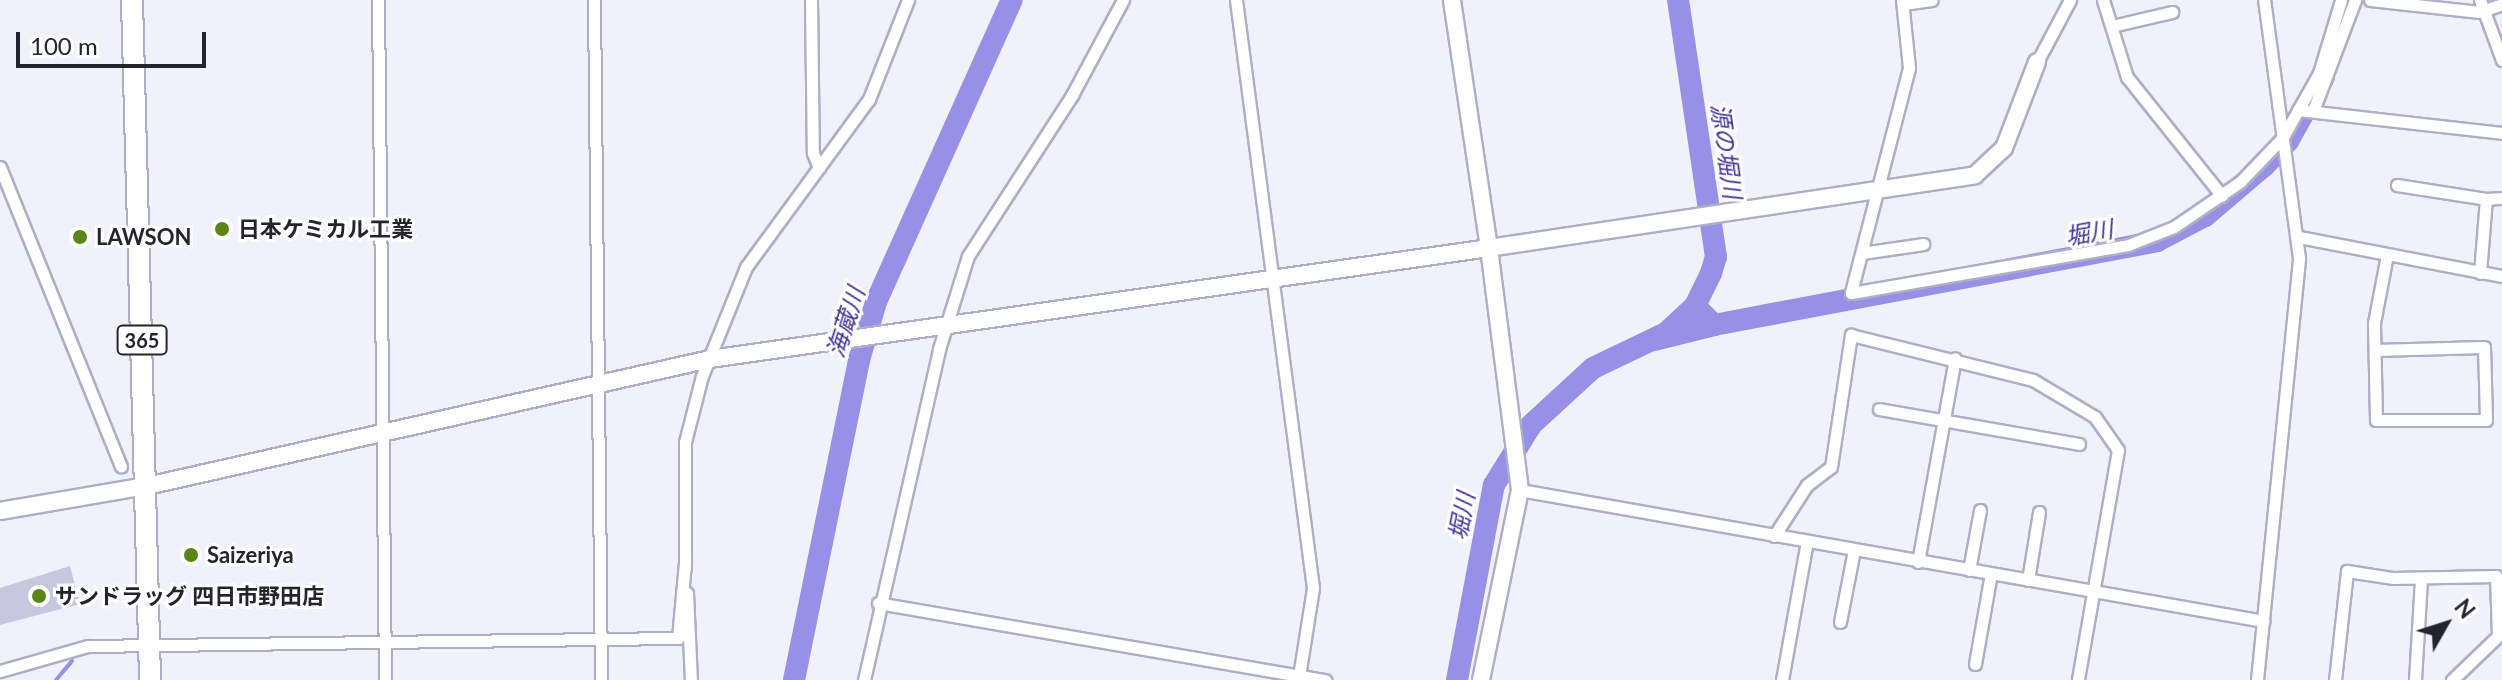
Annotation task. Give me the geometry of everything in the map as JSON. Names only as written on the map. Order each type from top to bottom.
[{"type":"highway","name":"365","points":[[132,0],[150,680]]},
{"type":"street","points":[[378,0],[385,680]]},
{"type":"street","points":[[594,0],[601,680]]},
{"type":"street","points":[[811,0],[813,153],[819,168]]},
{"type":"street","points":[[691,680],[685,562],[685,442],[710,359],[746,267],[881,78],[908,0]]},
{"type":"street","points":[[864,680],[878,603],[944,327],[968,256],[1072,95],[1123,0]]},
{"type":"street","points":[[1236,0],[1270,280],[1313,588],[1299,676]]},
{"type":"street","points":[[1452,0],[1489,248],[1520,490],[1481,680]]},
{"type":"street","points":[[1932,0],[1902,2],[1909,68],[1851,293],[2128,245],[2174,227],[2222,196],[2306,111],[2355,0]]},
{"type":"street","points":[[0,511],[147,486],[599,380],[710,359],[1270,280],[1975,175],[1988,167],[2004,148],[2037,62],[2070,0]]},
{"type":"street","points":[[2103,0],[2133,87],[2222,196]]},
{"type":"street","points":[[2257,680],[2299,237],[2264,0]]},
{"type":"street","points":[[2306,111],[2341,0]]},
{"type":"street","points":[[2370,0],[2502,4]]},
{"type":"street","points":[[2482,5],[2502,60]]},
{"type":"street","points":[[2112,26],[2172,12]]},
{"type":"street","points":[[2306,111],[2502,133]]},
{"type":"street","points":[[0,167],[121,466]]},
{"type":"street","points":[[2397,185],[2486,199],[2502,198]]},
{"type":"street","points":[[2480,273],[2486,199]]},
{"type":"street","points":[[2299,237],[2502,276]]},
{"type":"street","points":[[1862,253],[1923,244]]},
{"type":"street","points":[[2375,350],[2484,347],[2486,420],[2376,420],[2375,350],[2387,255]]},
{"type":"street","points":[[1774,536],[1807,485],[1831,467],[1851,335],[1955,358],[2033,380],[2087,411],[2116,441],[2118,458],[2078,680]]},
{"type":"street","points":[[1918,562],[1955,358]]},
{"type":"street","points":[[1879,409],[2079,444]]},
{"type":"street","points":[[1520,490],[2264,621]]},
{"type":"street","points":[[1969,570],[1980,510]]},
{"type":"street","points":[[2028,580],[2039,512]]},
{"type":"street","points":[[1782,680],[1807,541]]},
{"type":"street","points":[[1840,622],[1854,550]]},
{"type":"street","points":[[0,671],[88,646],[678,638],[685,562]]},
{"type":"street","points":[[2335,680],[2347,571],[2421,578],[2496,576],[2498,636],[2452,680]]},
{"type":"street","points":[[1975,664],[1991,573]]},
{"type":"street","points":[[2415,680],[2421,578]]},
{"type":"street","points":[[878,603],[1325,680]]},
{"type":"building","name":"サンドラッグ 四日市野田店","points":[[70,566],[80,604],[0,625],[0,588]]},
{"type":"waterway","name":"海蔵川","points":[[794,680],[859,360],[876,302],[1012,0]]},
{"type":"waterway","name":"堀川","points":[[1457,680],[1494,485],[1531,425],[1593,368],[1666,333],[1695,306],[1711,273],[1716,257],[1678,0]]},
{"type":"waterway","name":"堀川","points":[[2337,37],[2348,0]]},
{"type":"waterway","name":"堀川","points":[[1695,306],[1714,325],[2157,241],[2205,216],[2264,166],[2288,141],[2324,77]]},
{"type":"waterway","name":"堀川","points":[[1654,340],[1714,325]]},
{"type":"waterway","points":[[56,680],[72,661]]},
{"type":"place","name":"日本ケミカル工業","points":[[222,229]]},
{"type":"place","name":"LAWSON","points":[[80,237]]},
{"type":"place","name":"Saizeriya","points":[[191,555]]},
{"type":"place","name":"サンドラッグ 四日市野田店","points":[[39,596]]},
{"type":"water label","name":"源の堀川","points":[[1727,151]]}]
